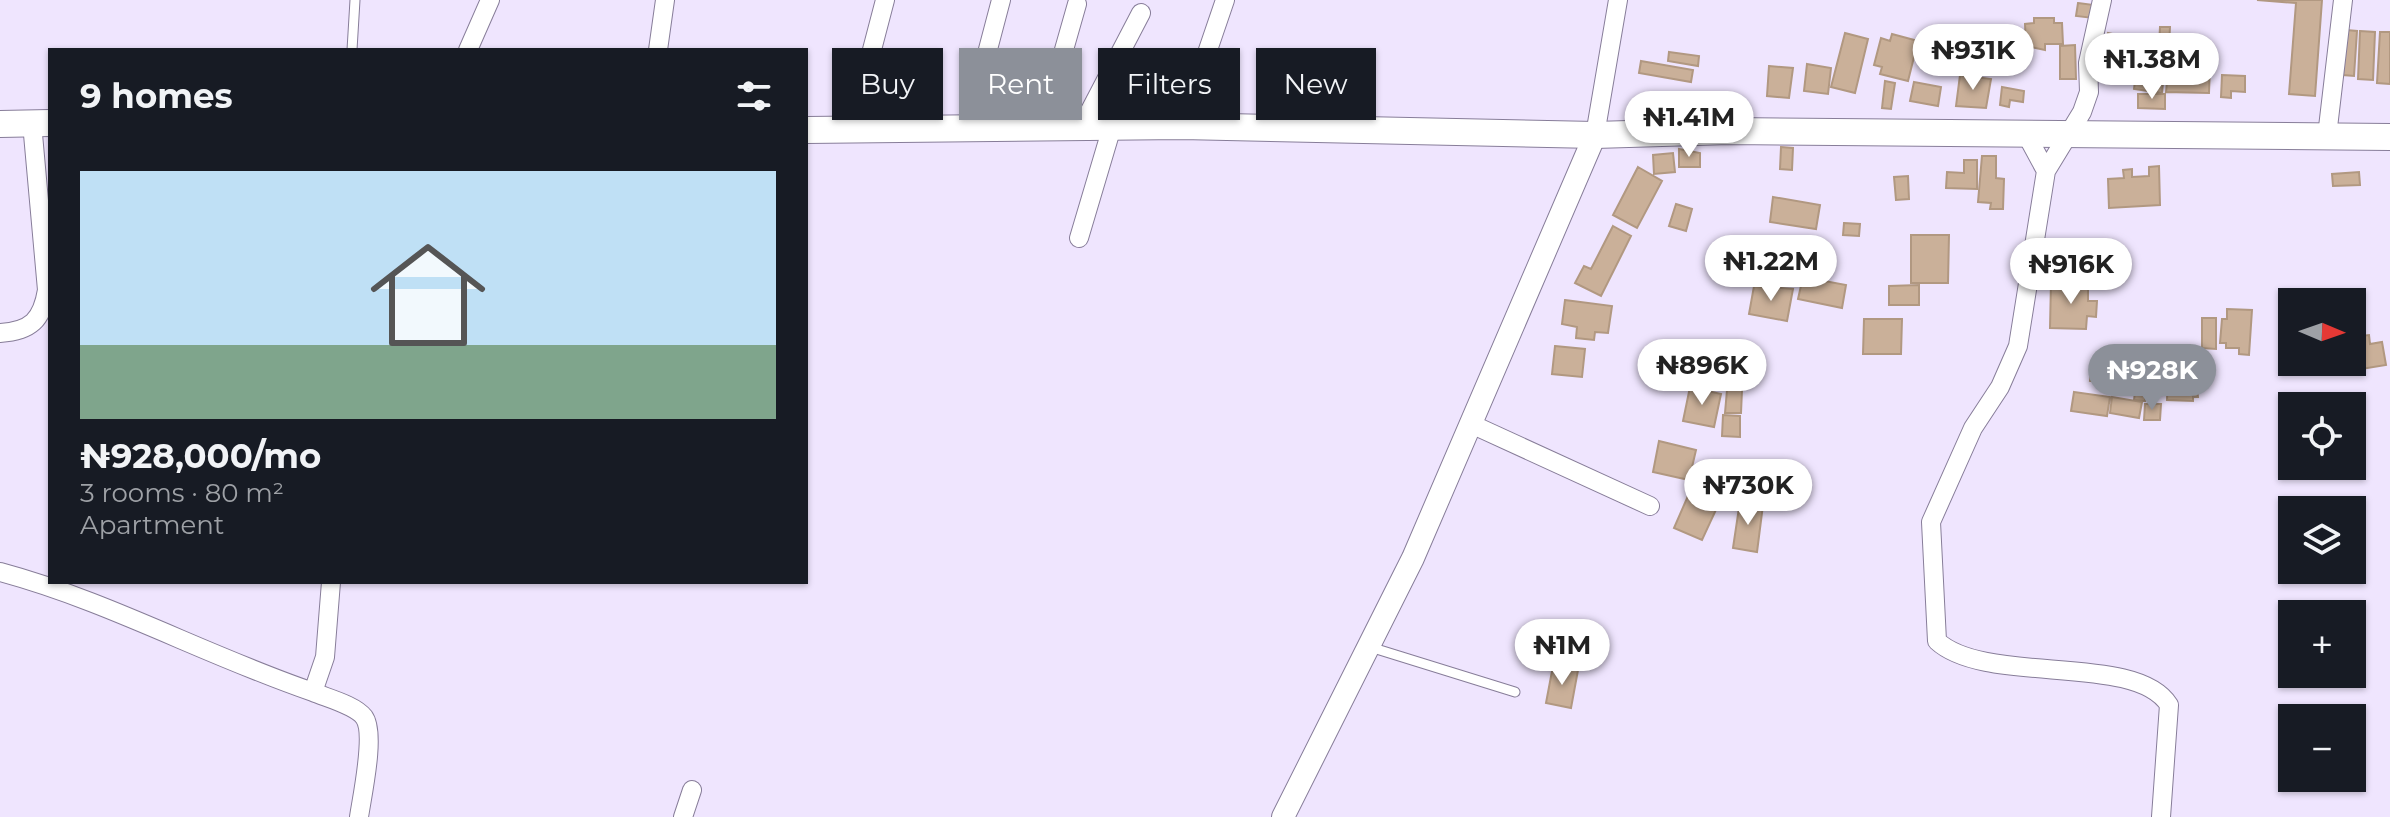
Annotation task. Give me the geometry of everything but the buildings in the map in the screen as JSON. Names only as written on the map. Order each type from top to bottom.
[{"type":"main road","points":[[0,124],[41,123]]},
{"type":"main road","points":[[808,130],[1182,126],[1595,135],[1729,131],[2390,137]]},
{"type":"street","points":[[469,48],[490,0]]},
{"type":"street","points":[[658,48],[665,0]]},
{"type":"street","points":[[851,130],[885,0]]},
{"type":"street","points":[[967,129],[1001,0]]},
{"type":"street","points":[[1182,126],[1225,0]]},
{"type":"street","points":[[1283,817],[1413,558],[1595,135],[1618,0]]},
{"type":"street","points":[[2102,0],[2088,63],[2089,92],[2082,112],[2046,171],[2018,346],[2000,387],[1973,428],[1931,522],[1937,641],[1948,651],[1976,662],[2070,670],[2143,685],[2162,694],[2169,705],[2161,817]]},
{"type":"street","points":[[2327,136],[2343,0]]},
{"type":"street","points":[[1042,127],[1077,4]]},
{"type":"street","points":[[1081,128],[1141,13]]},
{"type":"street","points":[[0,333],[19,332],[36,323],[44,310],[47,290],[41,123]]},
{"type":"street","points":[[1079,238],[1112,127]]},
{"type":"street","points":[[2026,134],[2046,171]]},
{"type":"street","points":[[1471,424],[1650,506]]},
{"type":"street","points":[[0,572],[77,596],[242,668],[313,692],[359,713],[368,724],[369,739],[359,817]]},
{"type":"street","points":[[313,692],[325,657],[331,584]]},
{"type":"street","points":[[683,817],[692,790]]},
{"type":"lane","points":[[352,48],[355,0]]},
{"type":"lane","points":[[1368,647],[1515,692]]}]
